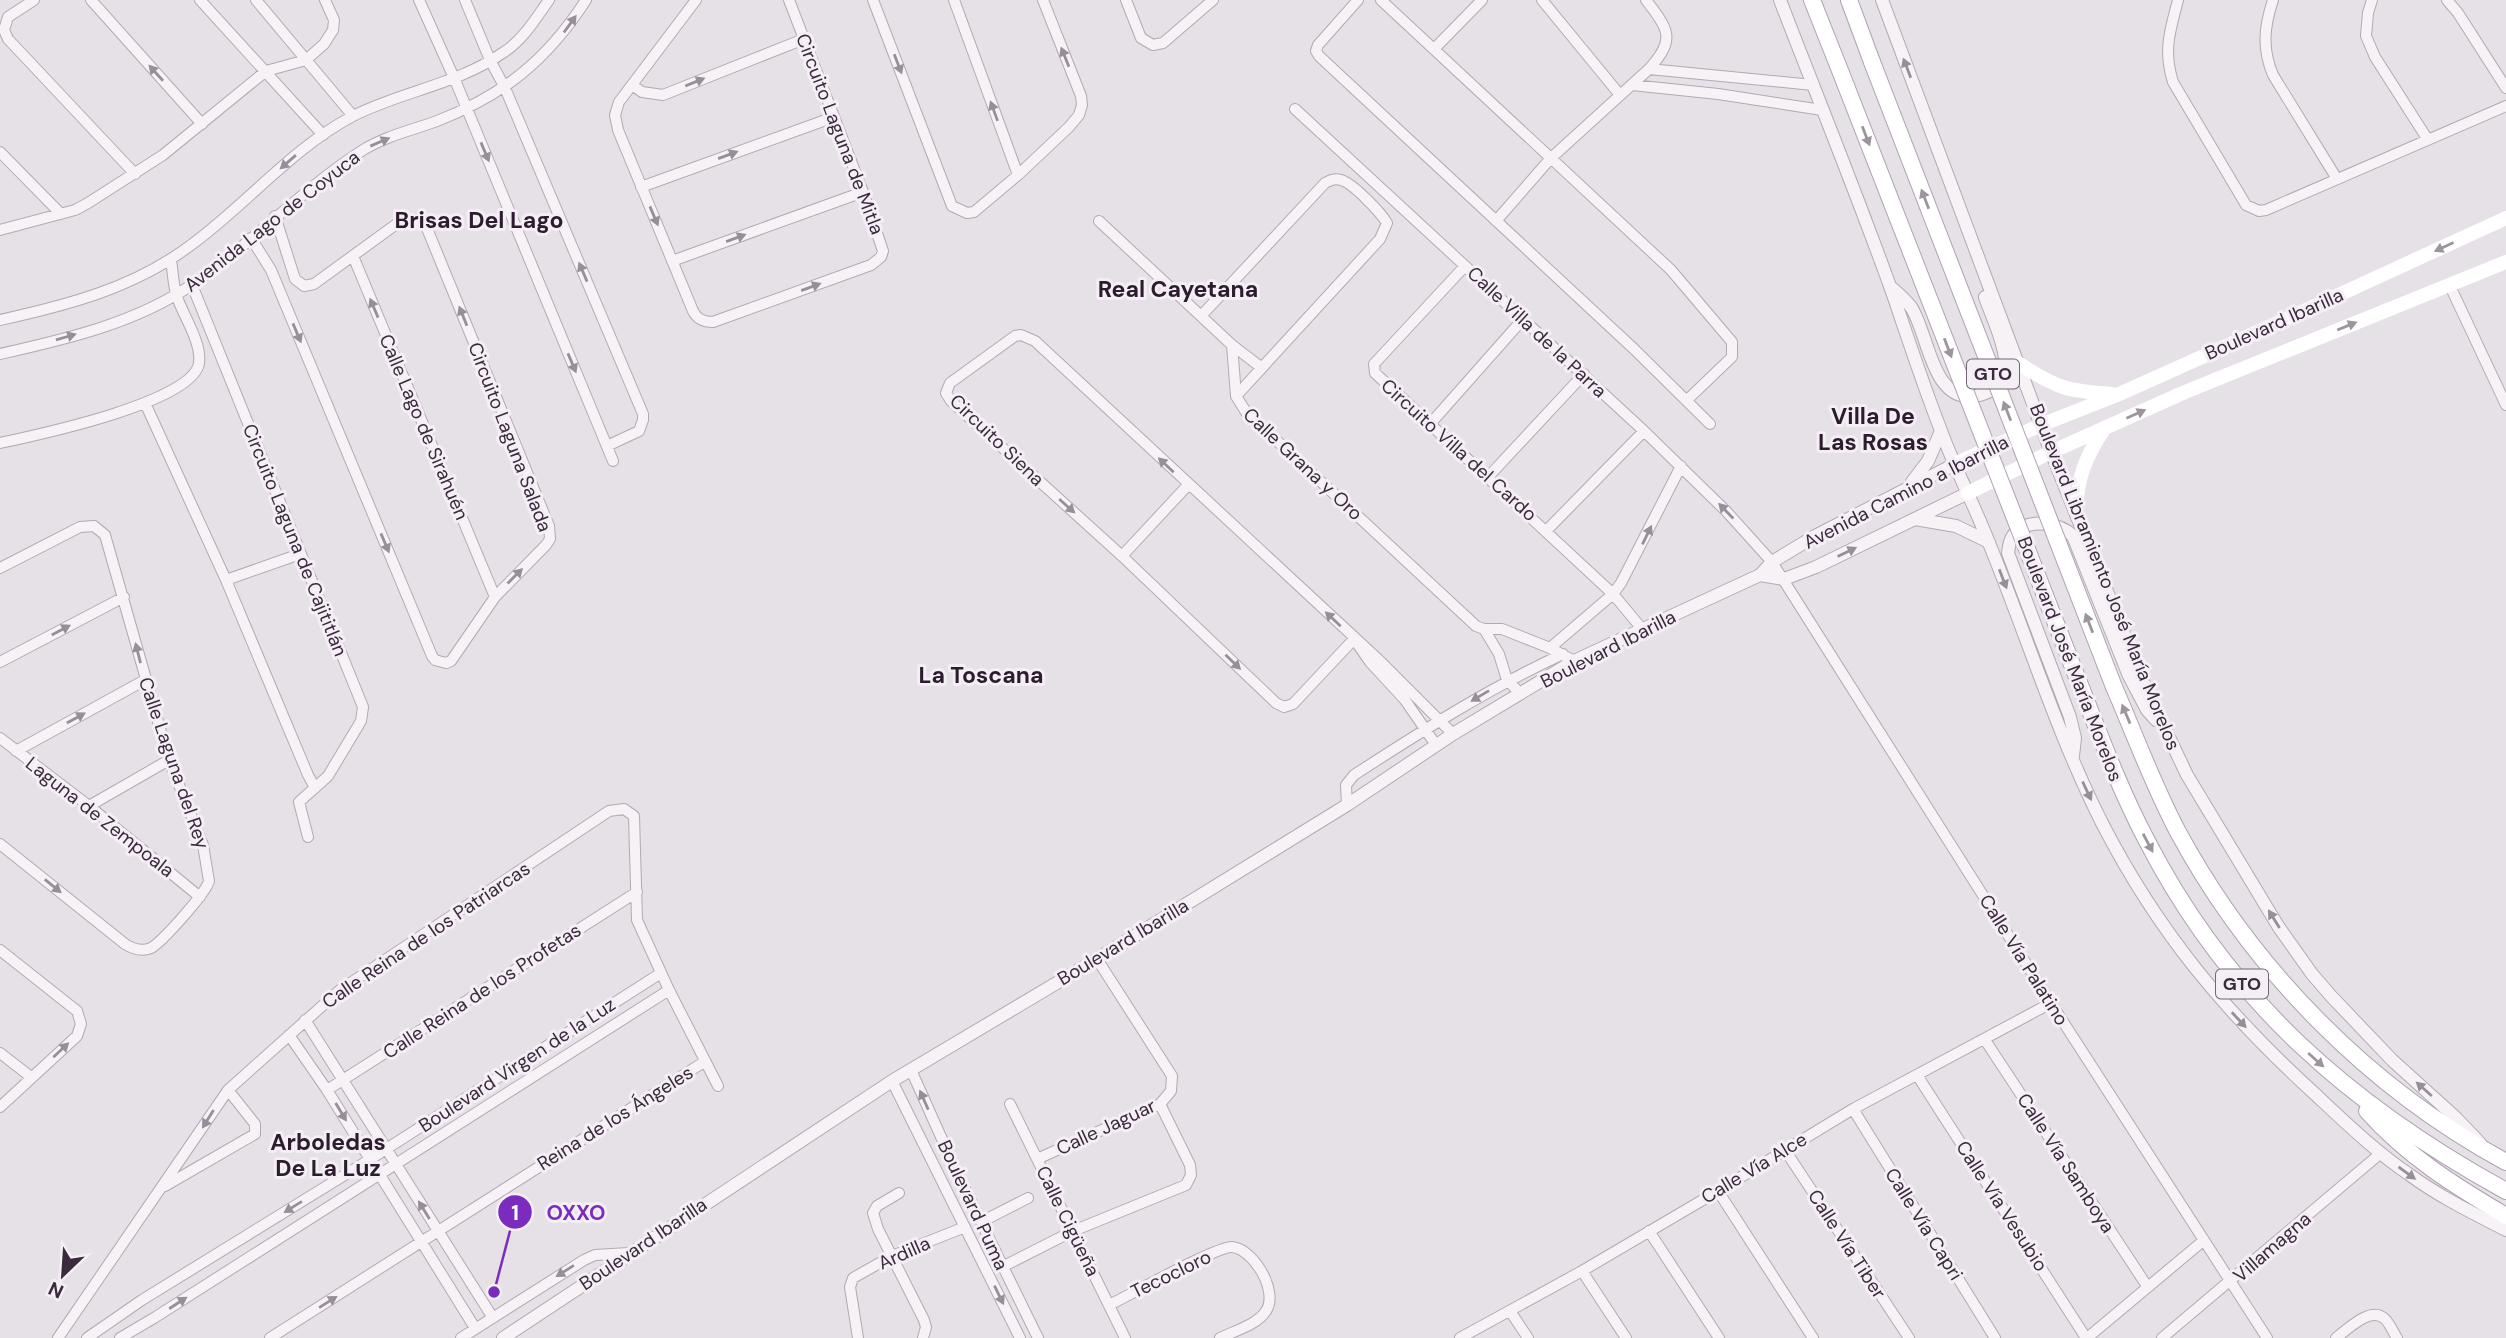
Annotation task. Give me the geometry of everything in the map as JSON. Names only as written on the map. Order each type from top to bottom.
[{"type":"main road","name":"Boulevard José María Morelos","points":[[1812,0],[2117,781],[2147,843],[2208,942],[2281,1028],[2353,1093],[2430,1147],[2506,1191]]},
{"type":"main road","name":"Boulevard José María Morelos","points":[[1849,0],[2114,687],[2157,790],[2179,833],[2207,881],[2259,953],[2326,1027],[2403,1097],[2506,1162]]},
{"type":"main road","name":"Boulevard Ibarilla","points":[[2041,425],[2117,394],[2506,218]]},
{"type":"main road","name":"Boulevard Ibarilla","points":[[2051,452],[2283,352],[2506,262]]},
{"type":"main road","points":[[2020,365],[2068,390],[2117,394]]},
{"type":"main road","name":"Avenida Camino a Ibarrilla","points":[[1955,464],[2041,425]]},
{"type":"main road","points":[[2076,511],[2077,490],[2084,461],[2104,429]]},
{"type":"main road","name":"Avenida Camino a Ibarrilla","points":[[1968,494],[2051,452]]},
{"type":"main road","points":[[2353,1093],[2382,1128],[2425,1166],[2506,1216]]},
{"type":"street","points":[[34,0],[8,18],[4,30],[8,39],[135,174]]},
{"type":"street","points":[[91,0],[202,124]]},
{"type":"street","points":[[200,0],[323,135]]},
{"type":"street","points":[[256,0],[353,116]]},
{"type":"street","points":[[0,230],[75,210],[135,174],[202,124],[266,71],[306,60],[324,44],[333,30],[334,20],[325,0]]},
{"type":"street","points":[[419,0],[455,80],[613,461]]},
{"type":"street","points":[[465,0],[643,414],[639,431],[607,446]]},
{"type":"street","name":"Avenida Lago de Coyuca","points":[[0,320],[64,306],[102,293],[171,260],[323,135],[353,116],[455,80],[505,52],[549,0]]},
{"type":"street","name":"Avenida Lago de Coyuca","points":[[0,354],[106,326],[139,314],[176,295],[192,285],[332,171],[367,148],[467,109],[505,88],[528,71],[548,51],[586,0]]},
{"type":"street","name":"Circuito Laguna de Mitla","points":[[696,0],[617,107],[615,122],[693,311],[707,323],[872,265],[881,257],[883,247],[789,0]]},
{"type":"street","points":[[873,0],[952,206],[967,213],[975,212],[1018,175],[1069,127],[1082,106],[1081,96],[1043,0]]},
{"type":"street","points":[[954,0],[1018,175]]},
{"type":"street","points":[[1126,0],[1141,37],[1153,45],[1163,43],[1210,1]]},
{"type":"street","points":[[1358,0],[1318,46],[1316,51],[1319,56],[1710,424]]},
{"type":"street","points":[[1381,0],[1671,270],[1732,342],[1732,357],[1687,400]]},
{"type":"street","points":[[1434,49],[1482,0]]},
{"type":"street","points":[[1542,0],[1620,95]]},
{"type":"street","points":[[1496,221],[1550,159],[1632,85],[1663,53],[1666,34],[1664,23],[1646,0]]},
{"type":"street","points":[[1780,0],[1941,431],[1968,494]]},
{"type":"street","name":"Boulevard Libramiento José María Morelos","points":[[1882,0],[2051,452],[2147,691],[2204,806],[2278,926],[2312,974],[2392,1060],[2455,1117],[2490,1154]]},
{"type":"street","points":[[2178,0],[2169,35],[2166,62],[2173,82],[2246,205],[2259,211],[2506,106]]},
{"type":"street","points":[[2273,0],[2266,19],[2265,57],[2273,75],[2337,178]]},
{"type":"street","points":[[2372,0],[2366,36],[2375,57],[2428,140]]},
{"type":"street","points":[[2447,0],[2506,88]]},
{"type":"street","points":[[632,85],[642,92],[663,95],[804,39]]},
{"type":"street","points":[[1648,69],[1812,85]]},
{"type":"street","points":[[1738,97],[1739,78]]},
{"type":"street","points":[[1632,85],[1822,110]]},
{"type":"street","name":"Calle Villa de la Parra","points":[[1295,109],[1681,466],[1772,562]]},
{"type":"street","points":[[641,187],[834,117]]},
{"type":"street","points":[[0,152],[61,214]]},
{"type":"street","points":[[1201,316],[1325,183],[1332,179],[1346,182],[1382,215],[1387,223],[1380,239],[1236,396]]},
{"type":"street","points":[[672,261],[863,192]]},
{"type":"street","name":"Circuito Laguna Salada","points":[[251,238],[271,270],[435,660],[446,663],[451,660],[495,597],[546,545],[550,533],[426,226],[417,219],[402,220],[314,284],[304,286],[299,284],[289,263],[275,216]]},
{"type":"street","points":[[1099,221],[1232,345],[1262,368]]},
{"type":"street","name":"Calle Lago de Sirahuén","points":[[353,256],[495,597]]},
{"type":"street","points":[[0,443],[107,416],[145,403],[190,380],[196,373],[199,357],[191,329],[176,295],[171,260]]},
{"type":"street","name":"Circuito Villa del Cardo","points":[[1465,266],[1374,364],[1376,373],[1547,530],[1613,594],[1643,630]]},
{"type":"street","points":[[1889,286],[1912,308],[1945,385],[1957,394],[1969,397],[1982,395],[2001,382],[2006,371],[2006,358],[1985,297],[1983,269]]},
{"type":"street","name":"Circuito Laguna de Cajititlán","points":[[192,285],[363,707],[361,721],[328,776],[299,803],[308,838]]},
{"type":"street","points":[[2450,286],[2506,405]]},
{"type":"street","points":[[1431,423],[1523,319]]},
{"type":"street","name":"Circuito Siena","points":[[1354,639],[1293,704],[1280,705],[1122,556],[951,401],[946,393],[950,383],[1010,339],[1021,335],[1035,341],[1440,719],[1453,734]]},
{"type":"street","name":"Calle Grana y Oro","points":[[1232,345],[1236,396],[1239,404],[1255,421],[1476,626],[1502,629],[1568,658]]},
{"type":"street","points":[[1489,476],[1584,374]]},
{"type":"street","points":[[145,403],[226,580],[315,788]]},
{"type":"street","points":[[1547,530],[1644,431]]},
{"type":"street","points":[[1906,489],[1928,461],[1941,431]]},
{"type":"street","name":"Avenida Camino a Ibarrilla","points":[[1772,562],[1815,536],[1955,464]]},
{"type":"street","points":[[1550,648],[1613,594],[1635,560],[1681,466]]},
{"type":"street","points":[[1122,556],[1188,485]]},
{"type":"street","name":"Avenida Camino a Ibarrilla","points":[[1784,579],[1816,567],[1968,494]]},
{"type":"street","name":"Boulevard José María Morelos","points":[[1968,494],[2073,759],[2102,822],[2130,875],[2186,959],[2255,1037],[2381,1153],[2444,1198],[2506,1230]]},
{"type":"street","points":[[1915,519],[1956,526],[1989,542]]},
{"type":"street","points":[[2073,759],[2075,738],[2070,717],[2008,553],[2016,532],[2024,527],[2057,525],[2073,536],[2129,676],[2147,710],[2166,730]]},
{"type":"street","name":"Calle Laguna del Rey","points":[[0,568],[80,527],[94,526],[105,535],[169,760],[204,845],[209,881],[200,897]]},
{"type":"street","points":[[226,580],[300,554]]},
{"type":"street","name":"Boulevard Ibarilla","points":[[503,1338],[891,1081],[1097,959],[1347,805],[1453,734],[1521,694],[1568,658],[1643,630],[1760,575],[1772,562]]},
{"type":"street","name":"Calle Vía Palatino","points":[[1772,562],[2267,1338]]},
{"type":"street","points":[[1760,575],[1784,579]]},
{"type":"street","points":[[0,662],[124,597]]},
{"type":"street","name":"Calle Grana y Oro","points":[[1484,629],[1499,654],[1507,680],[1521,694]]},
{"type":"street","name":"Circuito Siena","points":[[1354,639],[1370,662],[1405,700],[1436,745]]},
{"type":"street","points":[[1347,805],[1345,791],[1349,780],[1424,729],[1507,680],[1568,658]]},
{"type":"street","points":[[16,751],[145,680]]},
{"type":"street","name":"Laguna de Zempoala","points":[[0,738],[89,806],[200,897]]},
{"type":"street","points":[[89,806],[169,760]]},
{"type":"street","name":"Calle Reina de los Patriarcas","points":[[58,1338],[228,1090],[340,990],[609,811],[629,811],[635,820],[637,892]]},
{"type":"street","points":[[0,844],[125,944],[137,950],[153,947],[200,897]]},
{"type":"street","points":[[637,892],[637,920],[718,1086]]},
{"type":"street","name":"Calle Reina de los Profetas","points":[[327,1090],[637,892]]},
{"type":"street","points":[[0,950],[77,1011],[81,1019],[77,1036],[0,1107]]},
{"type":"street","name":"Calle Jaguar","points":[[1037,1159],[1160,1104],[1171,1091],[1172,1076],[1097,959]]},
{"type":"street","name":"Boulevard Virgen de la Luz","points":[[89,1337],[142,1300],[369,1160],[661,973]]},
{"type":"street","name":"Boulevard Virgen de la Luz","points":[[120,1338],[669,990]]},
{"type":"street","name":"Calle Vía Alce","points":[[1460,1338],[1718,1192],[1853,1109],[2051,1003]]},
{"type":"street","points":[[305,1020],[493,1318]]},
{"type":"street","points":[[289,1035],[327,1090],[475,1328]]},
{"type":"street","name":"Calle Vía Samboya","points":[[1985,1040],[2147,1286]]},
{"type":"street","points":[[0,1053],[32,1077]]},
{"type":"street","name":"Reina de los Ángeles","points":[[270,1338],[704,1062]]},
{"type":"street","name":"Boulevard Puma","points":[[911,1070],[1002,1267],[1038,1338]]},
{"type":"street","name":"Calle Vía Vesubio","points":[[1917,1074],[2087,1338]]},
{"type":"street","name":"Boulevard Puma","points":[[891,1081],[1020,1338]]},
{"type":"street","points":[[163,1188],[255,1134],[255,1125],[228,1090]]},
{"type":"street","name":"Calle Cigüeña","points":[[1010,1104],[1125,1338]]},
{"type":"street","points":[[1002,1267],[1073,1231],[1186,1185],[1191,1175],[1190,1165],[1160,1104]]},
{"type":"street","name":"Calle Vía Capri","points":[[1853,1109],[1995,1338]]},
{"type":"street","name":"Calle Vía Tiber","points":[[1784,1150],[1909,1338]]},
{"type":"street","name":"Villamagna","points":[[2162,1338],[2381,1153]]},
{"type":"street","points":[[1718,1192],[1813,1338]]},
{"type":"street","points":[[899,1193],[877,1206],[873,1213],[924,1333]]},
{"type":"street","points":[[981,1222],[1028,1198]]},
{"type":"street","name":"Ardilla","points":[[858,1338],[849,1287],[853,1278],[892,1256],[965,1227]]},
{"type":"street","points":[[1649,1231],[1719,1338]]},
{"type":"street","points":[[2087,1338],[2203,1241]]},
{"type":"street","name":"Tecocloro","points":[[1109,1305],[1214,1252],[1234,1247],[1251,1257],[1266,1279],[1271,1294],[1270,1302],[1266,1312],[1255,1322],[1220,1338]]},
{"type":"street","points":[[461,1338],[584,1260],[595,1255],[629,1253]]},
{"type":"street","points":[[1581,1271],[1626,1338]]},
{"type":"street","points":[[1510,1311],[1528,1338]]},
{"type":"street","points":[[2336,1338],[2373,1314],[2385,1319],[2398,1338]]},
{"type":"street","points":[[68,1324],[89,1337]]},
{"type":"place","name":"OXXO","points":[[494,1292]]},
{"type":"district","name":"Brisas Del Lago","points":[[479,220]]},
{"type":"district","name":"Real Cayetana","points":[[1178,289]]},
{"type":"district","name":"Villa De Las Rosas","points":[[1873,429]]},
{"type":"district","name":"La Toscana","points":[[981,675]]},
{"type":"district","name":"Arboledas De La Luz","points":[[328,1155]]}]
